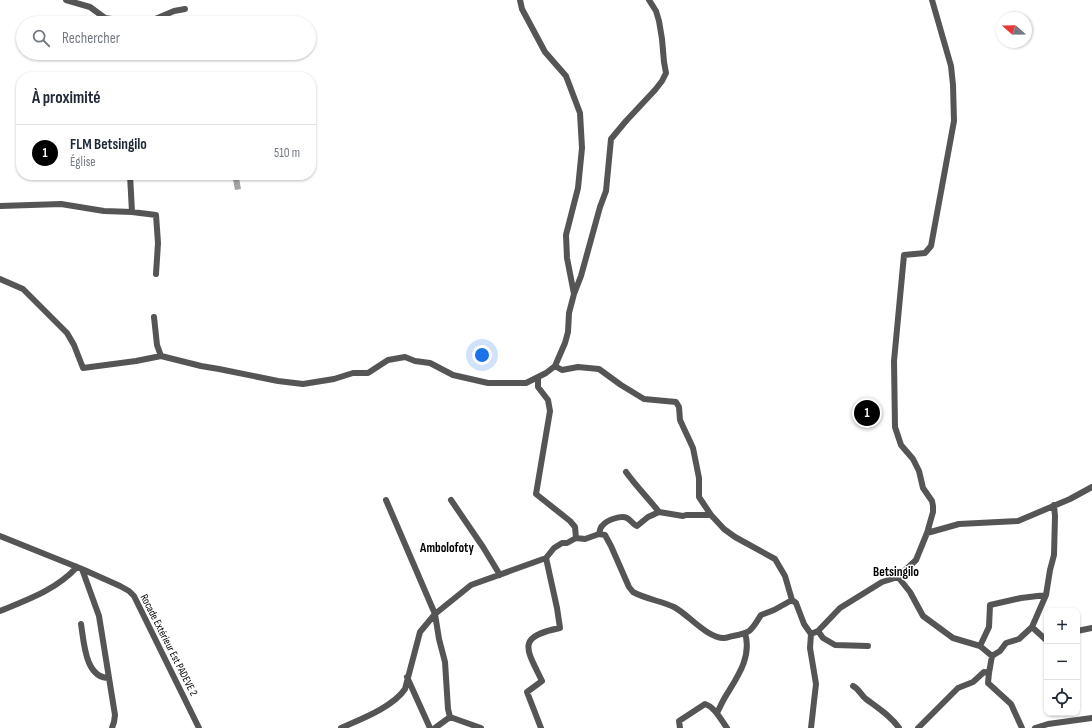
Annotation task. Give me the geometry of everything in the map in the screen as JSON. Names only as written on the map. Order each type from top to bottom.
[{"type":"street","points":[[66,0],[90,7],[102,16]]},
{"type":"street","points":[[520,0],[522,9],[545,52],[566,76],[580,113],[582,148],[578,188],[566,235],[567,258],[574,294]]},
{"type":"street","points":[[0,279],[23,289],[67,333],[74,345],[83,368],[161,356],[201,366],[278,381],[303,384],[334,379],[353,373],[368,373],[388,360],[405,357],[415,362],[430,363],[453,375],[488,383],[526,383],[546,373],[555,366],[565,343],[568,332],[569,313],[574,294],[581,276],[600,207],[606,191],[611,139],[655,90],[666,73],[659,21],[656,11],[649,0]]},
{"type":"street","points":[[811,634],[818,631],[840,608],[882,582],[898,577],[916,560],[934,512],[932,501],[923,488],[919,471],[913,459],[901,445],[895,427],[894,361],[904,256],[925,253],[931,246],[954,121],[953,85],[950,66],[932,0]]},
{"type":"street","points":[[162,16],[174,11],[186,10]]},
{"type":"street","points":[[130,180],[132,212]]},
{"type":"street","points":[[0,206],[61,204],[104,211],[156,215],[158,243],[156,274]]},
{"type":"street","points":[[154,317],[157,345],[161,356]]},
{"type":"street","points":[[555,366],[562,370],[578,367],[599,369],[644,399],[676,402],[679,407],[680,420],[693,448],[699,478],[699,497],[711,515],[724,529],[735,537],[775,559],[785,576],[792,600],[796,603],[804,624],[811,634],[810,648],[816,684],[811,728]]},
{"type":"street","points":[[538,377],[538,387],[548,400],[550,411],[536,494],[570,521],[575,527],[576,538]]},
{"type":"street","points":[[626,472],[659,512]]},
{"type":"street","points":[[927,533],[959,524],[1018,521],[1070,499],[1092,487]]},
{"type":"street","points":[[386,500],[435,614],[445,662],[448,709],[450,717]]},
{"type":"street","points":[[451,500],[484,547],[500,575]]},
{"type":"street","points":[[1022,728],[1011,704],[988,683],[989,673],[992,656],[1006,643],[1019,638],[1032,627],[1046,595],[1054,555],[1056,516],[1054,505]]},
{"type":"street","points":[[599,534],[600,529],[607,522],[621,517],[626,518],[637,526],[648,517],[659,512],[683,516],[711,515]]},
{"type":"street","points":[[341,728],[386,706],[400,696],[405,689],[420,632],[435,614],[471,584],[546,558],[554,548],[562,543],[567,543],[576,538],[585,539],[599,534],[605,535],[629,587],[633,592],[674,607],[717,636],[724,638],[750,631],[761,615],[792,600]]},
{"type":"street","name":"Rocade Extérieur Est PADEVE 2","points":[[0,536],[79,568],[129,591],[134,596],[199,728]]},
{"type":"street","points":[[541,728],[527,692],[542,681],[527,650],[531,639],[542,632],[560,628],[546,558]]},
{"type":"street","points":[[0,611],[48,590],[79,568],[99,616],[115,714],[114,726]]},
{"type":"street","points":[[898,577],[910,592],[923,616],[953,638],[980,646],[992,656]]},
{"type":"street","points":[[980,646],[989,627],[990,605],[1021,598],[1046,595]]},
{"type":"street","points":[[81,624],[88,661],[92,669],[96,674],[104,678],[109,678]]},
{"type":"street","points":[[1032,627],[1044,637]]},
{"type":"street","points":[[1080,630],[1092,628]]},
{"type":"street","points":[[818,631],[823,638],[835,644],[868,646]]},
{"type":"street","points":[[717,713],[744,663],[747,647],[745,633]]},
{"type":"street","points":[[918,728],[958,688],[973,682],[984,672],[989,673]]},
{"type":"street","points":[[407,677],[430,728]]},
{"type":"street","points":[[853,686],[900,728]]},
{"type":"street","points":[[680,728],[678,721],[706,704],[717,713],[727,728]]},
{"type":"street","points":[[435,728],[450,717]]},
{"type":"street","points":[[450,717],[481,728]]},
{"type":"street","points":[[1035,728],[1048,724],[1092,718]]},
{"type":"shaded area","points":[[233,180],[239,180],[241,189],[235,190]]},
{"type":"place","name":"FLM Betsingilo","points":[[867,413]]},
{"type":"district","name":"Ambolofoty","points":[[447,548]]},
{"type":"district","name":"Betsingilo","points":[[896,572]]}]
